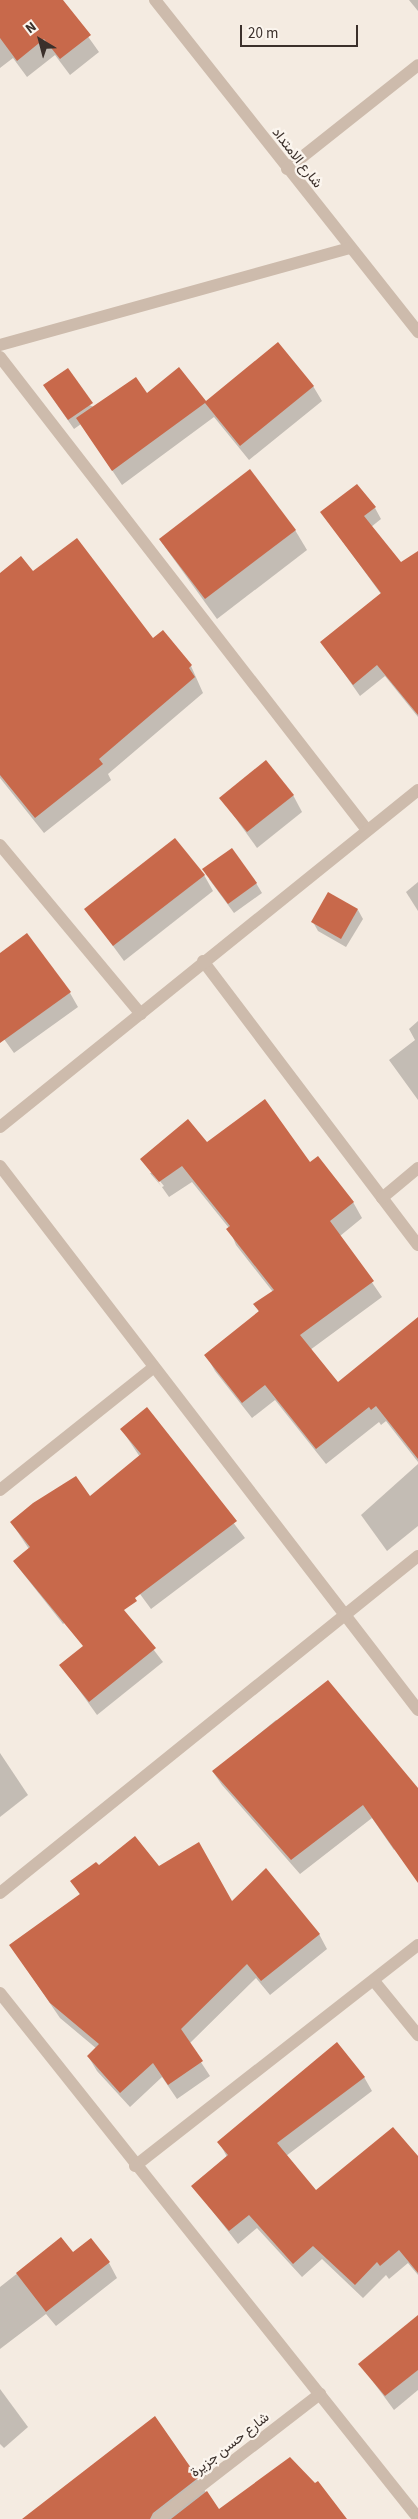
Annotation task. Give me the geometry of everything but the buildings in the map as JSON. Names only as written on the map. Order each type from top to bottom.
[{"type":"street","name":"شارع الامتداد","points":[[155,0],[349,248],[418,332]]},
{"type":"street","points":[[287,169],[418,65]]},
{"type":"street","points":[[0,345],[349,248]]},
{"type":"street","points":[[0,357],[367,830]]},
{"type":"street","points":[[0,1127],[141,1014],[203,961],[418,790]]},
{"type":"street","points":[[0,845],[141,1014]]},
{"type":"street","points":[[203,961],[418,1245]]},
{"type":"street","points":[[0,1166],[418,1710]]},
{"type":"street","points":[[382,1198],[418,1168]]},
{"type":"street","points":[[0,1490],[154,1367]]},
{"type":"street","points":[[0,1894],[418,1556]]},
{"type":"street","points":[[136,2166],[418,1945]]},
{"type":"street","points":[[374,1981],[418,2035]]},
{"type":"street","points":[[0,1993],[418,2518]]},
{"type":"street","name":"شارع حسن جزيرة","points":[[158,2519],[320,2394]]}]
